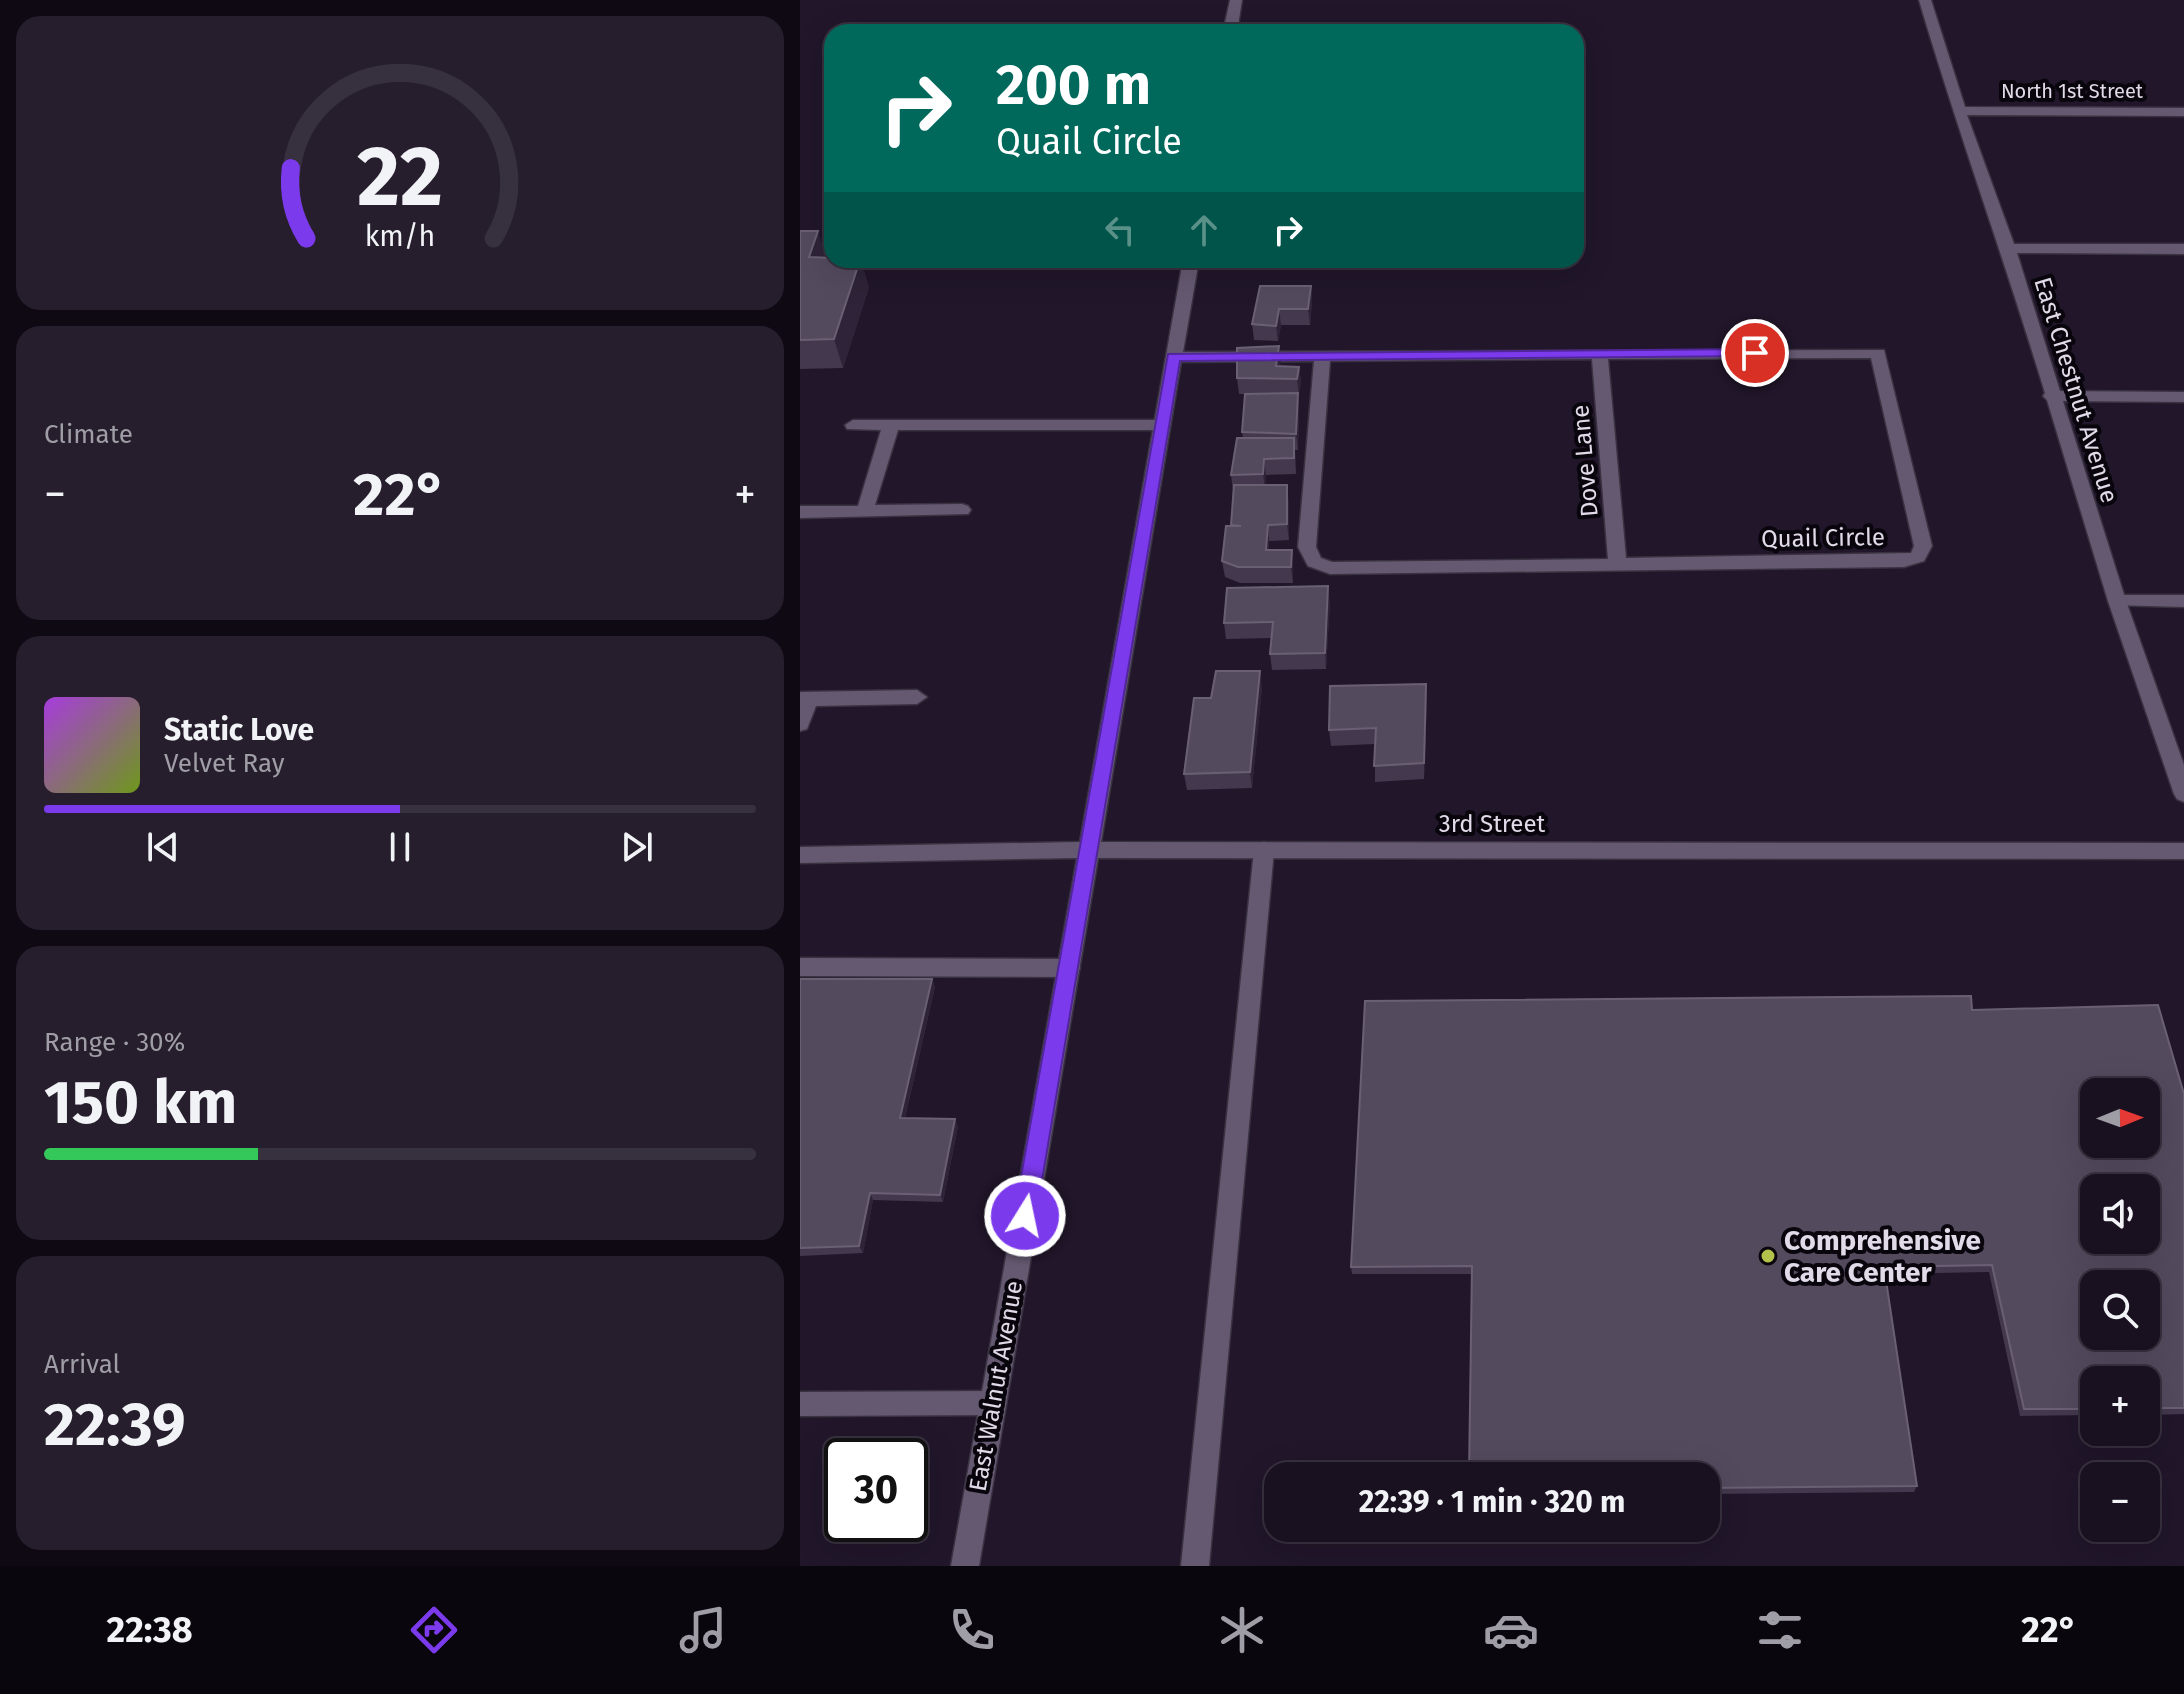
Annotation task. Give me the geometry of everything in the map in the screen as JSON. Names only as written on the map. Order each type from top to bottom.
[{"type":"street","points":[[1232,24],[1236,0]]},
{"type":"street","name":"East Chestnut Avenue","points":[[1925,0],[1959,111],[2008,248],[2051,396],[2117,601],[2184,794]]},
{"type":"street","name":"North 1st Street","points":[[1959,111],[2184,112]]},
{"type":"street","points":[[2008,248],[2184,249]]},
{"type":"street","name":"East Walnut Avenue","points":[[965,1566],[1190,268]]},
{"type":"street","name":"Quail Circle","points":[[1174,357],[1600,354],[1878,353],[1923,546],[1918,557],[1904,561],[1330,568],[1314,562],[1307,547],[1322,356]]},
{"type":"street","name":"Dove Lane","points":[[1600,354],[1617,564]]},
{"type":"street","points":[[2051,396],[2184,397]]},
{"type":"street","points":[[853,425],[1162,425]]},
{"type":"street","points":[[865,511],[891,425]]},
{"type":"street","points":[[800,512],[962,510]]},
{"type":"street","points":[[2117,601],[2184,601]]},
{"type":"street","points":[[800,724],[804,699],[917,697]]},
{"type":"street","name":"3rd Street","points":[[800,855],[1089,850],[2184,851]]},
{"type":"street","points":[[1195,1566],[1264,850]]},
{"type":"street","points":[[800,967],[1069,968]]},
{"type":"street","points":[[800,1404],[993,1403]]},
{"type":"building","points":[[800,231],[818,231],[809,257],[824,258],[824,268],[857,268],[834,339],[800,340]]},
{"type":"building","points":[[1260,286],[1311,286],[1308,309],[1279,309],[1276,326],[1252,324]]},
{"type":"building","points":[[1279,346],[1276,366],[1299,367],[1297,379],[1237,378],[1237,348]]},
{"type":"building","points":[[1298,393],[1296,434],[1242,432],[1245,394]]},
{"type":"building","points":[[1237,438],[1294,438],[1294,458],[1264,459],[1263,474],[1231,475]]},
{"type":"building","points":[[1234,485],[1287,485],[1287,524],[1268,525],[1266,550],[1292,550],[1291,567],[1238,567],[1222,561],[1226,526],[1241,526],[1231,525]]},
{"type":"building","points":[[1328,586],[1325,653],[1270,654],[1273,622],[1224,623],[1227,588]]},
{"type":"building","points":[[1216,671],[1260,671],[1250,772],[1184,774],[1194,698],[1211,698]]},
{"type":"building","points":[[1426,684],[1424,763],[1374,766],[1376,728],[1329,730],[1330,686]]},
{"type":"building","points":[[800,979],[932,979],[900,1118],[955,1119],[940,1195],[870,1193],[859,1246],[800,1248]]},
{"type":"building","name":"Comprehensive Care Center","points":[[1971,996],[1972,1010],[2158,1005],[2184,1094],[2184,1408],[2160,1408],[2160,1366],[2080,1366],[2080,1409],[2024,1409],[1992,1265],[1884,1267],[1917,1486],[1720,1488],[1720,1462],[1469,1462],[1472,1266],[1351,1267],[1365,1001]]},
{"type":"place","name":"Comprehensive Care Center","points":[[1768,1256]]},
{"type":"route","points":[[1025,1216],[1174,357],[1755,353]]}]
